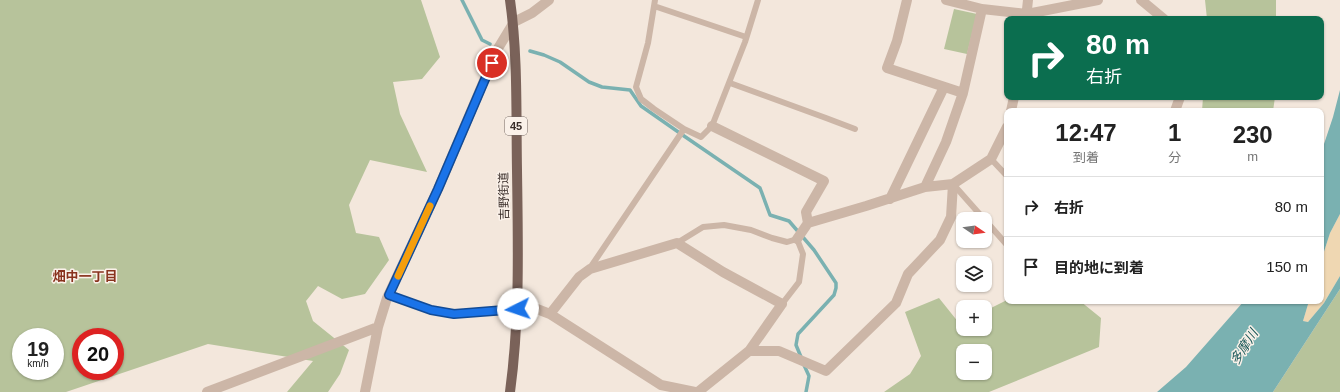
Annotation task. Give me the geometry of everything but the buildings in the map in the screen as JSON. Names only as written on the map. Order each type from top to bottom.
[{"type":"main road","name":"吉野街道","points":[[510,0],[514,22],[516,98],[518,309],[515,357],[510,392]]},
{"type":"street","points":[[363,390],[378,327],[389,295],[438,189],[497,50],[514,22],[532,13],[549,0]]},
{"type":"street","points":[[907,0],[897,42],[887,68],[963,93]]},
{"type":"street","points":[[946,0],[982,10],[1027,16],[1098,0]]},
{"type":"street","points":[[1027,16],[1028,0]]},
{"type":"street","points":[[1141,0],[1160,16]]},
{"type":"street","points":[[925,187],[946,142],[963,93],[982,10]]},
{"type":"street","points":[[890,199],[944,87]]},
{"type":"street","points":[[712,126],[824,181],[806,212],[808,223]]},
{"type":"street","points":[[797,239],[808,223],[925,187],[953,184],[991,159],[1004,133]]},
{"type":"street","points":[[749,351],[779,351],[826,370],[896,303],[908,274],[940,240],[951,217],[953,184]]},
{"type":"street","points":[[518,309],[537,309],[550,314],[661,385],[696,392],[749,351],[782,304],[723,272],[677,242],[590,269],[578,277],[550,314]]},
{"type":"street","points":[[207,392],[378,327]]},
{"type":"lane","points":[[746,37],[654,3],[648,43],[636,87],[641,99],[684,129],[701,137],[712,126],[730,82],[746,37],[758,0]]},
{"type":"lane","points":[[730,82],[855,129]]},
{"type":"lane","points":[[590,269],[684,129]]},
{"type":"lane","points":[[991,159],[1004,173]]},
{"type":"lane","points":[[953,184],[977,212]]},
{"type":"lane","points":[[677,242],[703,227],[724,225],[751,230],[787,242],[797,239],[803,254],[799,282],[782,304]]},
{"type":"lane","points":[[992,229],[1004,242]]},
{"type":"lane","points":[[389,295],[431,310],[454,314],[518,309]]},
{"type":"green space","points":[[0,0],[421,0],[440,57],[422,79],[393,82],[400,114],[427,172],[370,160],[349,205],[356,233],[379,237],[389,260],[365,294],[342,299],[318,286],[306,301],[313,321],[349,350],[340,374],[328,392],[287,392],[313,361],[208,344],[124,372],[124,328],[72,328],[72,380],[102,380],[66,392],[0,392]]},
{"type":"green space","points":[[1205,0],[1276,0],[1276,16],[1207,16]]},
{"type":"green space","points":[[954,9],[977,14],[967,54],[944,49]]},
{"type":"green space","points":[[1203,100],[1275,100],[1273,108],[1202,108]]},
{"type":"green space","points":[[1340,289],[1340,392],[1273,392]]},
{"type":"green space","points":[[939,298],[956,319],[956,336],[992,336],[992,308],[1004,302],[1004,304],[1084,304],[1101,318],[1099,347],[989,392],[884,392],[910,374],[921,356],[905,312]]},
{"type":"sand","points":[[1340,214],[1340,276],[1324,303],[1324,252],[1330,233]]},
{"type":"sand","points":[[1308,304],[1323,304],[1308,322],[1303,321]]},
{"type":"water","points":[[1340,90],[1340,214],[1330,233],[1324,252],[1324,144]]},
{"type":"water","name":"多摩川","points":[[1340,276],[1340,289],[1273,392],[1157,392],[1186,367],[1241,304],[1308,304],[1303,321],[1308,322],[1324,303]]},
{"type":"waterway","points":[[462,0],[482,40],[490,44]]},
{"type":"waterway","points":[[530,51],[560,62],[589,82],[602,87],[630,90],[641,106],[760,188],[770,215],[789,221],[814,250],[836,283],[834,295],[798,334],[796,345],[801,357]]},
{"type":"waterway","points":[[804,365],[809,376],[806,392]]},
{"type":"slow traffic","points":[[398,276],[430,206]]},
{"type":"district","name":"畑中一丁目","points":[[85,276]]},
{"type":"route","points":[[492,63],[438,189],[389,295],[431,310],[454,314],[518,309]]}]
